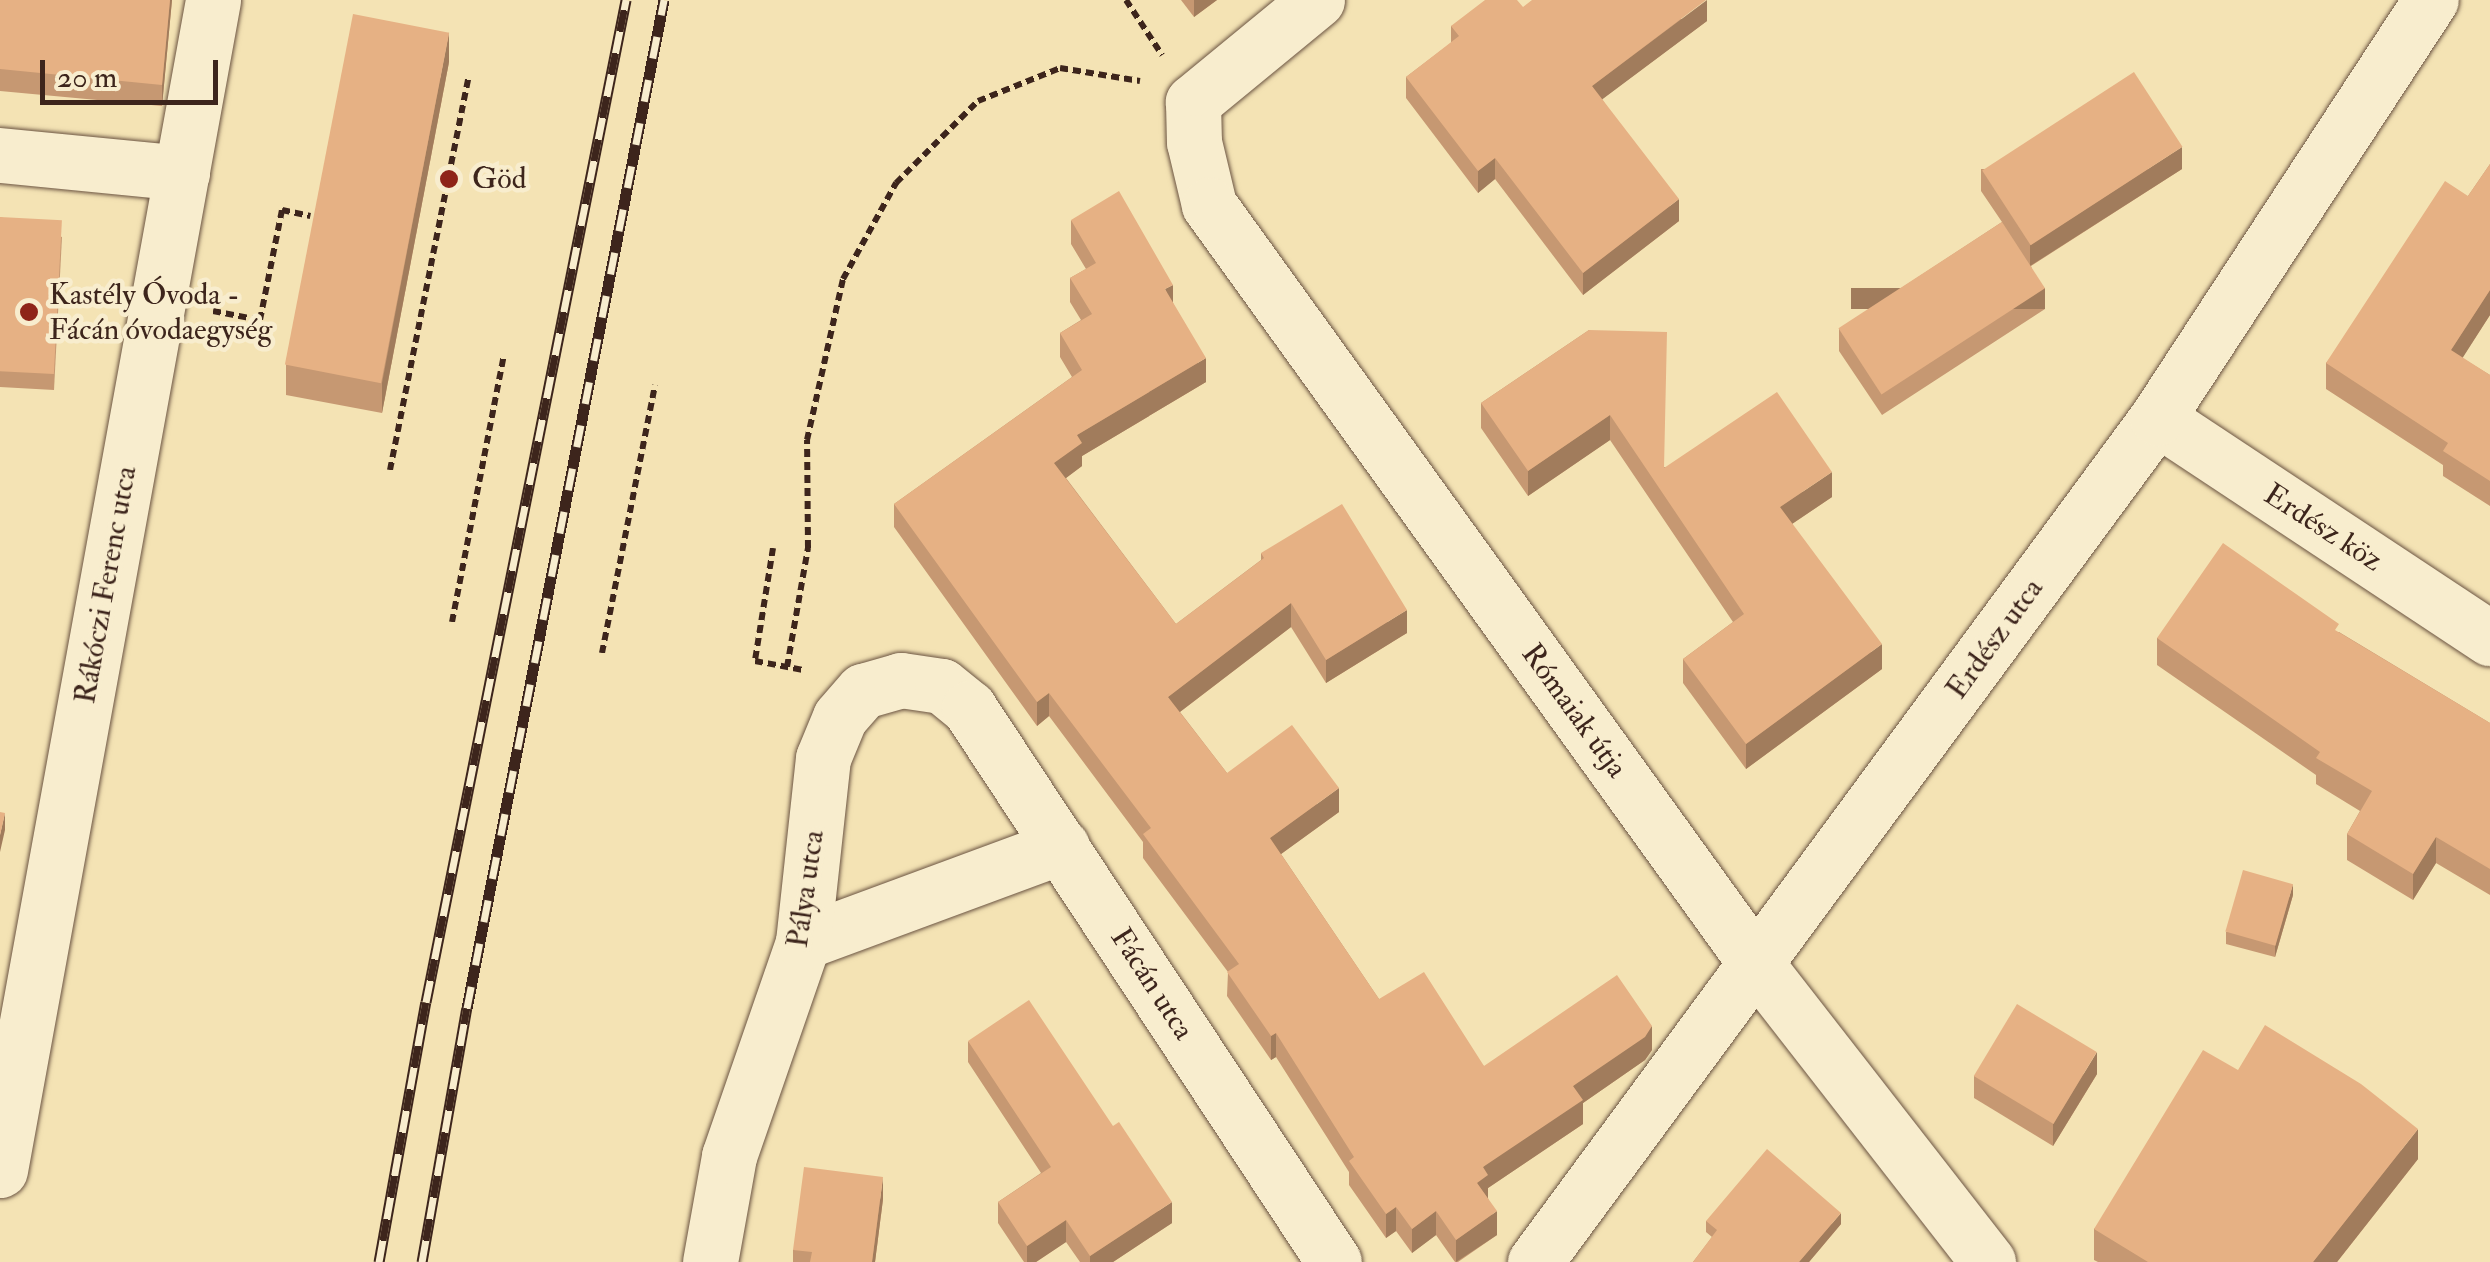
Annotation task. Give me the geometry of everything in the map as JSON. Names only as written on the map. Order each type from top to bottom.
[{"type":"street","name":"Rákóczi Ferenc utca","points":[[1,1157],[213,0]]},
{"type":"street","points":[[1193,122],[1317,0]]},
{"type":"street","name":"Erdész utca","points":[[1535,1262],[2157,418],[2432,0]]},
{"type":"street","name":"Rómaiak útja","points":[[1193,122],[1209,205],[1757,965],[1988,1262]]},
{"type":"street","points":[[0,155],[182,173]]},
{"type":"street","name":"Erdész köz","points":[[2157,418],[2490,638]]},
{"type":"street","name":"Pálya utca","points":[[710,1262],[729,1156],[802,942],[823,758],[840,717],[863,691],[901,680],[942,686],[969,708]]},
{"type":"street","name":"Fácán utca","points":[[969,708],[1334,1262]]},
{"type":"street","points":[[802,942],[1062,846]]},
{"type":"path","points":[[787,667],[808,548],[806,440],[810,422],[843,279],[896,183],[978,101],[1060,68],[1136,80],[1193,122]]},
{"type":"path","points":[[390,470],[469,76]]},
{"type":"path","points":[[158,300],[260,320],[282,210],[310,216]]},
{"type":"path","points":[[452,622],[504,354]]},
{"type":"path","points":[[602,653],[656,385]]},
{"type":"path","points":[[755,661],[773,548]]},
{"type":"building","points":[[0,0],[170,0],[162,85],[0,69]]},
{"type":"building","points":[[1485,0],[1517,0],[1523,7],[1532,0],[1706,0],[1592,86],[1679,199],[1583,273],[1495,158],[1478,171],[1406,77],[1459,36],[1451,26]]},
{"type":"building","points":[[353,14],[449,33],[381,383],[285,364]]},
{"type":"building","points":[[2134,72],[2182,147],[2031,245],[1982,171]]},
{"type":"building","points":[[2490,164],[2490,290],[2451,350],[2490,375],[2490,481],[2443,451],[2448,443],[2326,363],[2445,181],[2468,196]]},
{"type":"building","points":[[1119,191],[1173,285],[1165,289],[1206,358],[1077,435],[1082,443],[1054,463],[1176,624],[1264,558],[1261,553],[1342,504],[1407,610],[1326,660],[1291,603],[1168,697],[1227,773],[1292,725],[1339,788],[1270,838],[1379,999],[1424,972],[1484,1066],[1617,975],[1652,1026],[1645,1037],[1573,1086],[1583,1100],[1483,1167],[1488,1175],[1477,1183],[1497,1211],[1456,1240],[1436,1211],[1412,1229],[1396,1207],[1386,1214],[1349,1161],[1354,1157],[1276,1033],[1271,1036],[1227,972],[1239,964],[1143,834],[1151,828],[1049,693],[1037,702],[894,504],[1082,370],[1060,333],[1092,314],[1070,278],[1096,263],[1071,220]]},
{"type":"building","name":"Kastély Óvoda - Fácán óvodaegység","points":[[0,217],[62,220],[54,374],[0,371]]},
{"type":"building","points":[[2002,222],[2045,288],[1881,394],[1838,328]]},
{"type":"building","points":[[1589,330],[1667,332],[1664,468],[1777,392],[1832,472],[1780,507],[1882,644],[1746,744],[1683,659],[1744,614],[1610,415],[1528,471],[1481,403]]},
{"type":"building","points":[[2223,543],[2339,624],[2335,630],[2490,723],[2490,869],[2436,837],[2413,874],[2347,834],[2372,791],[2316,758],[2320,752],[2157,638]]},
{"type":"building","points":[[2243,870],[2293,884],[2275,946],[2225,932]]},
{"type":"building","points":[[1029,1000],[1113,1126],[1119,1122],[1172,1202],[1090,1256],[1066,1220],[1027,1246],[998,1202],[1051,1167],[968,1041]]},
{"type":"building","points":[[2017,1004],[2097,1052],[2053,1124],[1974,1076]]},
{"type":"building","points":[[2265,1025],[2361,1084],[2418,1129],[2313,1262],[2148,1262],[2094,1229],[2203,1050],[2238,1070]]},
{"type":"building","points":[[1767,1149],[1841,1213],[1799,1262],[1693,1262],[1717,1230],[1706,1221]]},
{"type":"building","points":[[804,1167],[883,1177],[872,1262],[810,1262],[812,1252],[793,1250]]},
{"type":"railway","points":[[379,1262],[426,1002],[626,0]]},
{"type":"railway","points":[[422,1262],[467,1008],[664,0]]},
{"type":"place","name":"Göd","points":[[449,179]]},
{"type":"place","name":"Kastély Óvoda - Fácán óvodaegység","points":[[29,312]]}]
